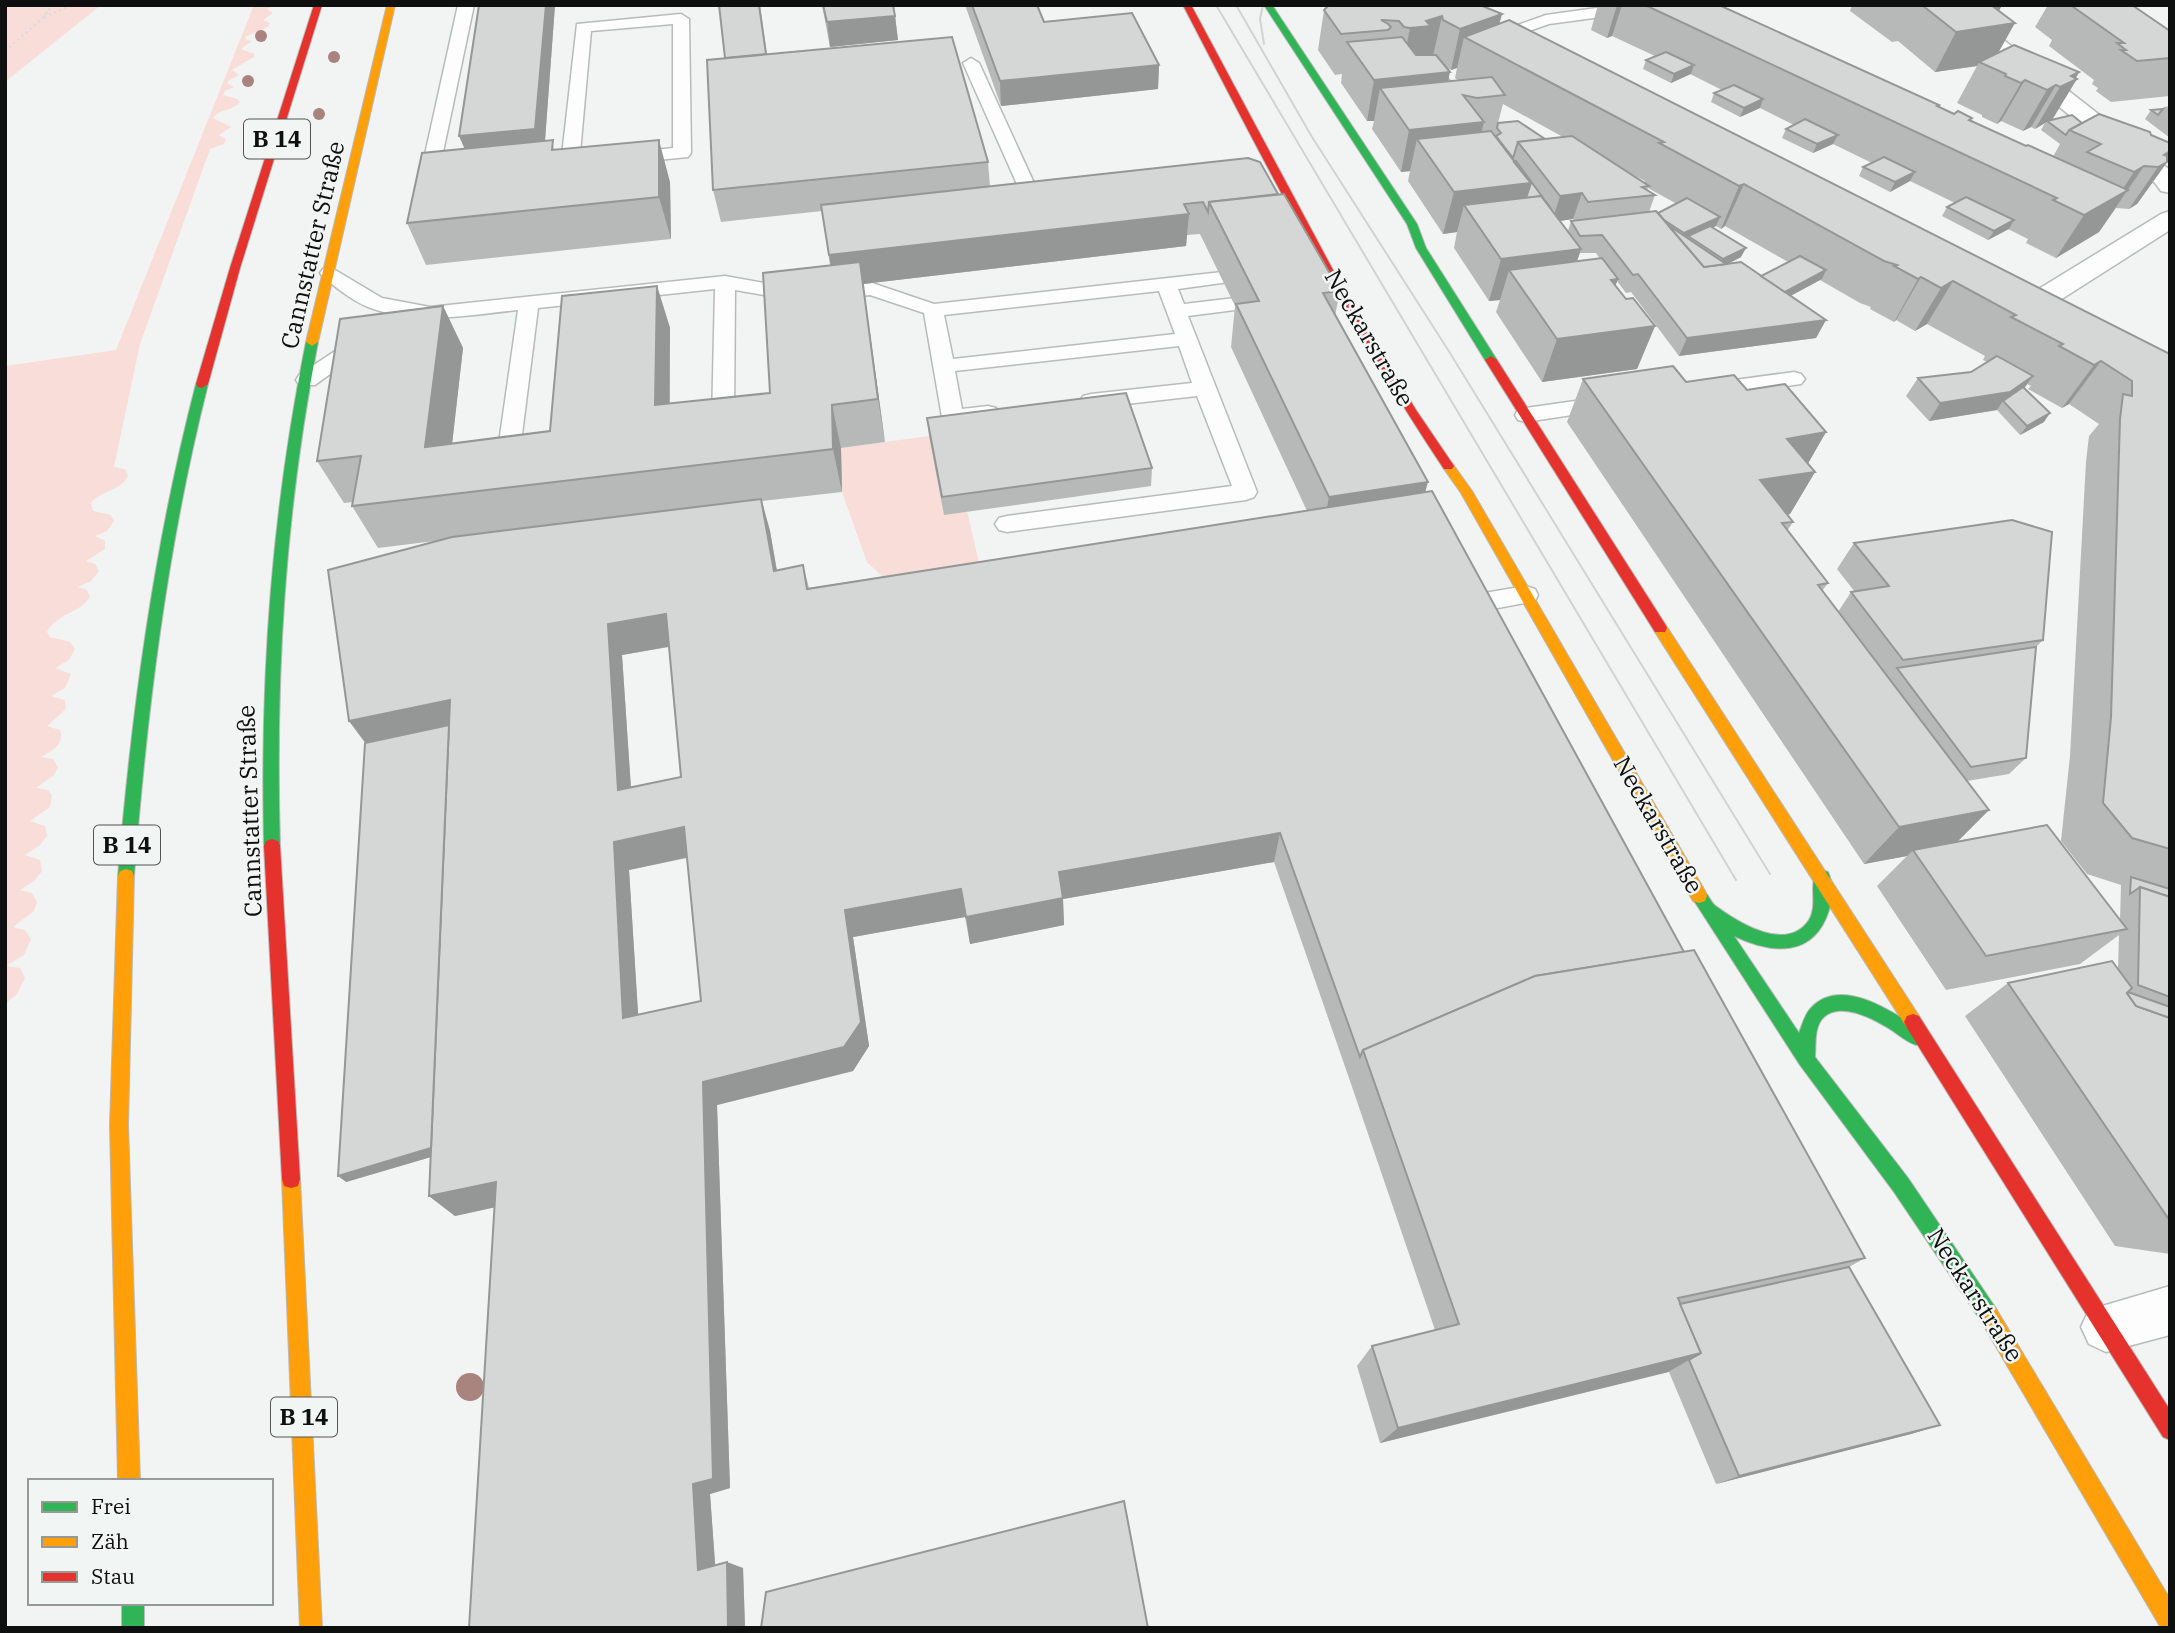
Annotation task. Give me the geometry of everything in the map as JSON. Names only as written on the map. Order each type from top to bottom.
[{"type":"main road","name":"B 14","points":[[129,1479],[119,1242],[121,966],[130,803],[145,663],[167,534],[190,425],[318,5]]},
{"type":"main road","name":"Cannstatter Straße","points":[[311,1628],[304,1424],[271,853],[269,677],[280,539],[292,451],[391,5]]},
{"type":"main road","points":[[1268,5],[1288,40],[1412,224],[1421,248],[1525,415],[1822,877],[2170,1430]]},
{"type":"main road","points":[[1278,21],[1288,5]]},
{"type":"main road","name":"Neckarstraße","points":[[1190,8],[1270,177],[1348,302],[1421,427],[1466,491],[1701,900],[1806,1059],[1901,1185],[2001,1333],[2170,1621]]},
{"type":"main road","points":[[1701,900],[1745,936],[1772,943],[1791,941],[1808,934],[1819,921],[1825,901],[1822,877]]},
{"type":"main road","points":[[1806,1059],[1806,1025],[1815,1012],[1831,1004],[1856,1004],[1875,1010],[1928,1048]]},
{"type":"main road","points":[[132,1605],[133,1628]]},
{"type":"street","points":[[1495,19],[1543,43]]},
{"type":"street","points":[[1993,43],[2165,178],[2170,186]]},
{"type":"street","points":[[2047,296],[2170,219]]},
{"type":"street","points":[[2022,283],[2071,308]]},
{"type":"street","points":[[2106,1327],[2170,1310]]},
{"type":"lane","points":[[455,174],[429,177],[466,5]]},
{"type":"lane","points":[[1518,30],[1546,20],[1636,7]]},
{"type":"lane","points":[[571,163],[583,27],[681,19],[682,153],[612,160]]},
{"type":"lane","points":[[971,62],[1034,202],[1075,197]]},
{"type":"lane","points":[[1303,264],[1316,250]]},
{"type":"lane","points":[[330,274],[356,293],[376,303],[430,313]]},
{"type":"lane","points":[[307,380],[371,336],[430,313],[529,301],[725,282],[804,296],[872,289],[933,310],[1222,278]]},
{"type":"lane","points":[[723,419],[725,282]]},
{"type":"lane","points":[[1007,524],[1246,492],[1167,285]]},
{"type":"lane","points":[[1321,296],[1331,296],[1348,302]]},
{"type":"lane","points":[[509,450],[529,301]]},
{"type":"lane","points":[[1177,311],[1235,304]]},
{"type":"lane","points":[[933,310],[953,417],[1006,411]]},
{"type":"lane","points":[[943,366],[1187,339]]},
{"type":"lane","points":[[1688,393],[1794,379]]},
{"type":"lane","points":[[1072,403],[1205,388]]},
{"type":"lane","points":[[1525,415],[1636,400]]},
{"type":"lane","points":[[1466,605],[1526,595]]},
{"type":"path","points":[[5,51],[43,18],[52,5]]},
{"type":"path","points":[[43,18],[73,5]]},
{"type":"shaded area","points":[[5,5],[101,5],[5,82]]},
{"type":"shaded area","points":[[254,5],[276,5],[267,9],[273,13],[263,20],[270,23],[268,27],[245,37],[252,41],[241,49],[254,54],[254,57],[232,70],[239,75],[228,81],[228,84],[234,87],[223,95],[240,102],[213,118],[231,127],[219,135],[226,139],[224,144],[210,149],[140,344],[114,467],[125,469],[128,476],[121,485],[100,495],[91,503],[93,511],[111,515],[114,521],[107,531],[95,536],[105,541],[105,549],[86,561],[95,564],[99,571],[91,581],[78,587],[87,590],[90,597],[85,603],[56,621],[47,632],[50,637],[70,642],[75,649],[69,660],[55,668],[71,674],[65,688],[51,696],[65,700],[66,709],[47,726],[60,730],[59,743],[41,757],[53,759],[58,767],[54,775],[36,788],[48,790],[52,795],[50,807],[30,821],[45,826],[47,836],[40,845],[25,855],[40,860],[42,871],[35,880],[20,890],[32,893],[37,902],[34,911],[13,927],[25,930],[31,939],[24,955],[6,966],[20,968],[25,978],[17,994],[5,1004],[5,366],[116,350]]},
{"type":"shaded area","points":[[929,436],[944,514],[967,511],[986,593],[914,605],[867,562],[842,492],[841,448]]},
{"type":"building","points":[[479,5],[546,5],[535,129],[459,136]]},
{"type":"building","points":[[719,5],[759,5],[766,54],[725,58]]},
{"type":"building","points":[[823,5],[893,5],[895,16],[827,22]]},
{"type":"building","points":[[972,5],[1037,5],[1044,22],[1132,13],[1159,65],[1000,81]]},
{"type":"building","points":[[1329,5],[1480,5],[1502,14],[1460,29],[1443,20],[1442,16],[1426,21],[1431,26],[1410,28],[1404,27],[1399,21],[1381,20],[1391,27],[1388,30],[1341,34],[1324,10]]},
{"type":"building","points":[[1645,5],[1719,5],[1954,114],[1958,111],[1972,118],[1969,120],[2128,190],[2084,215],[2053,200],[2057,198]]},
{"type":"building","points":[[1922,5],[1991,5],[2015,23],[1956,32]]},
{"type":"building","points":[[2132,5],[2170,31],[2170,58],[2137,61],[2121,50],[2126,50],[2117,43],[2124,43],[2072,6]]},
{"type":"building","points":[[1509,20],[2170,354],[2170,849],[2132,838],[2103,803],[2111,717],[2120,419],[2123,394],[2132,396],[2132,381],[2101,361],[2094,365],[2059,346],[2063,344],[2011,317],[2016,315],[1953,281],[1941,288],[1921,277],[1918,279],[1894,266],[1897,265],[1884,261],[1744,184],[1739,186],[1659,143],[1664,142],[1464,37]]},
{"type":"building","points":[[952,37],[988,162],[713,190],[707,60]]},
{"type":"building","points":[[1402,37],[1416,55],[1436,55],[1450,72],[1374,80],[1347,42]]},
{"type":"building","points":[[2014,45],[2079,72],[2071,76],[2077,79],[2047,90],[2025,80],[2021,83],[1979,62]]},
{"type":"building","points":[[1666,52],[1694,65],[1674,74],[1646,60]]},
{"type":"building","points":[[1492,77],[1505,95],[1477,98],[1463,95],[1484,122],[1409,130],[1380,88]]},
{"type":"building","points":[[1734,85],[1763,99],[1744,108],[1714,93]]},
{"type":"building","points":[[2163,109],[2158,115],[2151,110]]},
{"type":"building","points":[[2099,114],[2150,132],[2151,135],[2170,143],[2170,151],[2164,155],[2167,156],[2167,162],[2158,167],[2144,166],[2134,172],[2087,152],[2101,144],[2069,130]]},
{"type":"building","points":[[2072,115],[2082,123],[2069,130],[2066,135],[2047,121]]},
{"type":"building","points":[[1805,119],[1838,135],[1817,144],[1786,129]]},
{"type":"building","points":[[1518,121],[1545,139],[1518,142],[1513,158],[1496,136],[1501,133],[1497,128],[1498,123]]},
{"type":"building","points":[[1491,131],[1531,183],[1454,192],[1417,139]]},
{"type":"building","points":[[1572,136],[1649,186],[1642,187],[1655,195],[1588,202],[1582,193],[1560,196],[1518,142]]},
{"type":"building","points":[[553,140],[552,150],[659,140],[659,197],[407,223],[422,153]]},
{"type":"building","points":[[1884,157],[1915,172],[1895,182],[1863,167]]},
{"type":"building","points":[[1248,158],[1260,162],[1278,194],[1209,202],[1208,212],[1203,202],[1184,204],[1189,214],[829,255],[821,205]]},
{"type":"building","points":[[1516,161],[1552,210],[1541,196],[1526,198],[1531,183],[1514,162]]},
{"type":"building","points":[[1284,194],[1340,291],[1323,293],[1428,482],[1329,497],[1236,304],[1259,301],[1209,202]]},
{"type":"building","points":[[1541,196],[1581,249],[1501,259],[1464,205]]},
{"type":"building","points":[[1966,197],[2014,220],[1994,231],[1947,207]]},
{"type":"building","points":[[1687,198],[1720,217],[1684,233],[1658,213]]},
{"type":"building","points":[[1656,211],[1704,267],[1741,262],[1826,320],[1687,338],[1638,274],[1633,275],[1602,235],[1580,236],[1571,221]]},
{"type":"building","points":[[1668,225],[1726,264],[1704,267]]},
{"type":"building","points":[[1710,226],[1746,248],[1723,259],[1688,236]]},
{"type":"building","points":[[1800,256],[1826,270],[1785,292],[1761,276]]},
{"type":"building","points":[[1602,258],[1618,279],[1611,280],[1626,299],[1633,298],[1655,326],[1557,339],[1509,270]]},
{"type":"building","points":[[860,262],[878,399],[832,405],[833,449],[352,506],[361,456],[317,461],[340,319],[443,306],[425,447],[550,431],[562,296],[657,286],[655,405],[770,393],[763,273]]},
{"type":"building","points":[[1997,356],[2033,376],[2010,392],[1940,403],[1918,378],[1971,372]]},
{"type":"building","points":[[1673,366],[1686,382],[1734,375],[1747,390],[1785,384],[1826,432],[1787,439],[1815,472],[1760,480],[1793,522],[1782,523],[1828,583],[1818,585],[1989,810],[1899,827],[1583,379]]},
{"type":"building","points":[[2023,387],[2050,413],[2027,426],[2003,401]]},
{"type":"building","points":[[1126,393],[1152,468],[942,497],[927,418]]},
{"type":"building","points":[[1432,491],[1684,952],[1535,976],[1363,1050],[1360,1057],[1280,833],[1059,872],[1063,898],[966,917],[961,889],[845,910],[861,1022],[844,1047],[703,1082],[713,1479],[693,1484],[698,1570],[727,1562],[728,1628],[469,1628],[496,1182],[429,1196],[450,700],[349,721],[328,570],[452,537],[761,499],[774,571],[803,565],[807,589]],"holes":[[[666,614],[681,777],[618,790],[608,624]],[[684,827],[701,1001],[623,1018],[614,842]]]},
{"type":"building","points":[[2012,520],[2052,532],[2043,640],[1903,660],[1851,592],[1889,586],[1854,543]]},
{"type":"building","points":[[2036,647],[2026,758],[1971,767],[1897,668]]},
{"type":"building","points":[[449,725],[431,1148],[338,1176],[365,743]]},
{"type":"building","points":[[2047,825],[2127,929],[1986,956],[1913,850]]},
{"type":"building","points":[[2131,877],[2170,889],[2170,897],[2140,887],[2130,894]]},
{"type":"building","points":[[2140,887],[2170,897],[2170,997],[2138,985]]},
{"type":"building","points":[[1694,950],[1865,1258],[1678,1298],[1701,1353],[1398,1428],[1372,1346],[1459,1324],[1363,1050],[1535,976]]},
{"type":"building","points":[[2112,961],[2132,988],[2127,993],[2136,1006],[2170,1018],[2170,1221],[2008,983]]},
{"type":"building","points":[[2128,992],[2170,1007],[2170,1018],[2136,1006]]},
{"type":"building","points":[[1849,1267],[1940,1425],[1739,1476],[1689,1360],[1701,1353],[1680,1304]]},
{"type":"building","points":[[1124,1501],[1148,1628],[761,1628],[766,1592]]},
{"type":"tram line","points":[[1216,5],[1736,880]]},
{"type":"tram line","points":[[1236,5],[1312,137],[1450,353],[1770,874]]},
{"type":"tram line","points":[[1263,5],[1260,19],[1264,44]]},
{"type":"traffic: fast","points":[[1268,5],[1412,224],[1421,248],[1491,360]]},
{"type":"traffic: fast","points":[[272,846],[270,718],[276,593],[290,468],[312,342]]},
{"type":"traffic: fast","points":[[126,876],[152,628],[173,505],[202,384]]},
{"type":"traffic: fast","points":[[1715,914],[1753,936],[1772,941],[1790,941],[1805,935],[1817,923],[1822,903],[1822,877]]},
{"type":"traffic: fast","points":[[1699,896],[1806,1059],[1901,1185],[1988,1314]]},
{"type":"traffic: fast","points":[[1806,1059],[1808,1032],[1815,1014],[1827,1005],[1843,1003],[1861,1007],[1880,1014],[1916,1037]]},
{"type":"traffic: fast","points":[[133,1605],[133,1628]]},
{"type":"traffic: slow","points":[[312,342],[391,5]]},
{"type":"traffic: slow","points":[[1448,466],[1466,491],[1699,896]]},
{"type":"traffic: slow","points":[[1660,628],[1913,1022]]},
{"type":"traffic: slow","points":[[126,876],[119,1125],[129,1479]]},
{"type":"traffic: slow","points":[[291,1179],[311,1628]]},
{"type":"traffic: slow","points":[[1988,1314],[2170,1621]]},
{"type":"traffic: jam","points":[[202,384],[235,268],[318,5]]},
{"type":"traffic: jam","points":[[1187,5],[1343,298],[1376,355],[1448,466]]},
{"type":"traffic: jam","points":[[1491,360],[1660,628]]},
{"type":"traffic: jam","points":[[272,846],[291,1179]]},
{"type":"traffic: jam","points":[[1913,1022],[2170,1430]]}]
